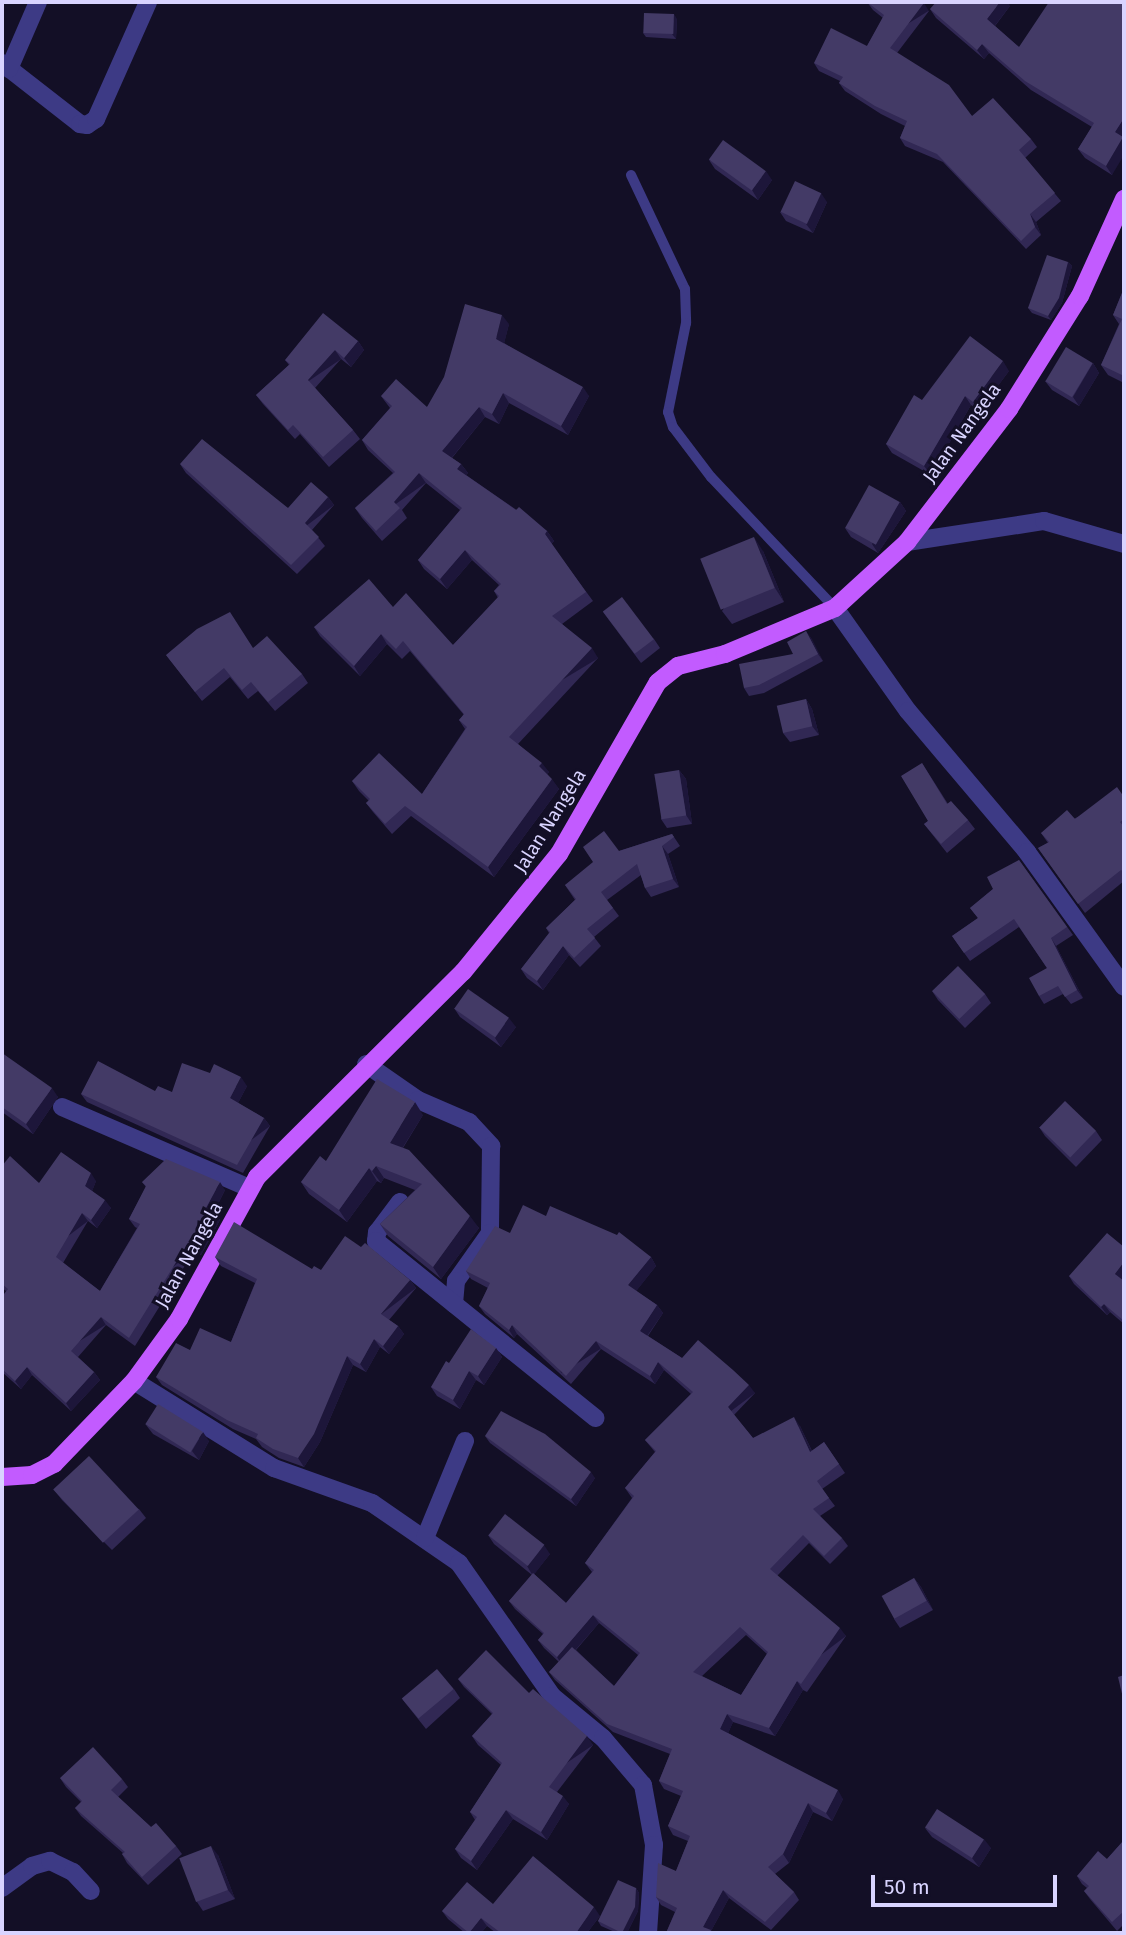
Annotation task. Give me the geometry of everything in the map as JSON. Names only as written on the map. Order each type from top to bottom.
[{"type":"main road","name":"Jalan Nangela","points":[[2,1478],[32,1475],[54,1464],[134,1381],[179,1319],[249,1188],[366,1064],[463,972],[559,854],[658,682],[678,666],[726,654],[835,608],[907,542],[1016,397],[1080,296],[1124,199]]},
{"type":"street","points":[[38,2],[6,66],[80,124],[87,125],[96,119],[148,2]]},
{"type":"street","points":[[907,542],[1044,521],[1124,544]]},
{"type":"street","points":[[835,608],[908,711],[1027,852],[1124,987]]},
{"type":"street","points":[[366,1064],[410,1095],[469,1122],[493,1153],[490,1233],[456,1281],[454,1304]]},
{"type":"street","points":[[62,1107],[249,1188]]},
{"type":"street","points":[[400,1202],[377,1232],[376,1241],[595,1418]]},
{"type":"street","points":[[134,1381],[274,1468],[372,1503],[425,1538],[468,1574],[562,1707],[603,1738],[643,1785],[654,1844],[648,1933]]},
{"type":"street","points":[[425,1538],[465,1441]]},
{"type":"street","points":[[2,1888],[32,1866],[50,1861],[73,1872],[90,1891]]},
{"type":"lane","points":[[631,175],[685,289],[687,323],[669,403],[673,427],[710,477],[835,608]]},
{"type":"building","points":[[867,2],[924,3],[890,48],[949,85],[972,116],[993,98],[1031,139],[1019,150],[1055,193],[1030,214],[1035,227],[1021,241],[937,154],[900,138],[907,121],[875,106],[839,83],[843,77],[814,63],[831,28],[867,46],[884,15]]},
{"type":"building","points":[[936,2],[1000,2],[987,19],[1019,47],[1049,2],[1124,2],[1124,118],[1115,132],[1123,137],[1106,166],[1078,149],[1094,123],[1025,81],[982,44],[977,50],[930,9]]},
{"type":"building","points":[[644,13],[674,14],[673,34],[643,33]]},
{"type":"building","points":[[723,140],[766,171],[752,191],[709,159]]},
{"type":"building","points":[[795,181],[821,193],[807,224],[781,212]]},
{"type":"building","points":[[1047,255],[1068,262],[1059,298],[1048,316],[1028,308]]},
{"type":"building","points":[[1124,288],[1124,376],[1101,365],[1122,319],[1113,315]]},
{"type":"building","points":[[465,304],[502,315],[496,339],[583,387],[561,426],[503,393],[492,414],[479,407],[442,451],[461,464],[457,469],[516,510],[519,507],[547,531],[545,534],[586,592],[552,616],[592,648],[509,737],[542,763],[539,766],[552,779],[488,867],[405,806],[385,824],[366,803],[370,799],[352,781],[379,753],[422,794],[467,727],[459,720],[464,714],[403,641],[396,649],[381,634],[354,666],[314,627],[369,579],[393,607],[406,593],[453,645],[499,596],[494,591],[501,584],[465,550],[440,579],[418,560],[462,508],[419,473],[394,502],[400,508],[376,531],[355,508],[395,472],[362,440],[392,406],[381,396],[396,379],[427,407],[444,377]]},
{"type":"building","points":[[323,313],[358,341],[344,358],[335,350],[308,380],[353,430],[323,457],[293,425],[288,430],[256,395],[290,364],[285,360]]},
{"type":"building","points":[[970,336],[1003,361],[973,402],[965,396],[924,466],[886,444],[914,395],[922,400]]},
{"type":"building","points":[[1066,347],[1093,363],[1072,397],[1045,381]]},
{"type":"building","points":[[202,439],[288,508],[311,482],[328,497],[305,523],[319,537],[291,565],[180,464]]},
{"type":"building","points":[[869,485],[900,502],[876,545],[845,528]]},
{"type":"building","points":[[754,537],[775,588],[721,610],[700,559]]},
{"type":"building","points":[[622,597],[654,639],[635,654],[603,611]]},
{"type":"building","points":[[230,612],[253,648],[267,636],[302,674],[268,702],[251,682],[242,690],[224,668],[195,692],[166,655],[197,629]]},
{"type":"building","points":[[806,631],[818,654],[759,685],[744,688],[739,664],[793,654],[787,642]]},
{"type":"building","points":[[806,699],[812,726],[783,733],[777,706]]},
{"type":"building","points":[[922,763],[947,804],[951,801],[968,820],[941,844],[924,824],[928,821],[901,776]]},
{"type":"building","points":[[679,770],[686,815],[662,819],[654,774]]},
{"type":"building","points":[[1117,787],[1124,797],[1124,819],[1120,822],[1124,827],[1124,872],[1121,870],[1078,904],[1038,848],[1049,842],[1041,833],[1067,810],[1075,819]]},
{"type":"building","points":[[604,831],[619,851],[672,834],[674,837],[662,846],[673,879],[645,888],[637,864],[601,892],[613,908],[587,929],[595,938],[574,958],[563,946],[537,981],[521,969],[550,932],[546,928],[576,899],[565,885],[593,862],[583,847]]},
{"type":"building","points":[[1019,860],[1067,927],[1051,938],[1077,990],[1065,997],[1058,986],[1039,996],[1029,978],[1047,968],[1014,919],[964,953],[952,936],[978,918],[970,908],[993,889],[987,877]]},
{"type":"building","points":[[958,966],[985,994],[959,1019],[932,991]]},
{"type":"building","points":[[468,989],[509,1018],[495,1037],[454,1009]]},
{"type":"building","points":[[2,1053],[52,1088],[26,1124],[2,1107]]},
{"type":"building","points":[[98,1061],[155,1091],[158,1086],[172,1092],[182,1063],[210,1073],[214,1064],[241,1077],[230,1098],[264,1118],[237,1165],[81,1094]]},
{"type":"building","points":[[377,1079],[415,1102],[390,1143],[409,1150],[470,1216],[433,1267],[380,1224],[422,1184],[376,1166],[372,1171],[369,1168],[339,1210],[301,1182],[320,1156],[326,1161]]},
{"type":"building","points":[[1065,1101],[1096,1131],[1070,1157],[1039,1128]]},
{"type":"building","points":[[61,1152],[91,1173],[85,1186],[105,1200],[91,1220],[82,1213],[56,1257],[100,1291],[140,1224],[129,1219],[146,1186],[142,1182],[166,1159],[220,1182],[206,1208],[215,1212],[195,1247],[188,1243],[129,1338],[101,1317],[71,1351],[94,1372],[66,1403],[27,1367],[15,1381],[2,1369],[2,1297],[8,1289],[2,1284],[2,1166],[10,1156],[39,1183]]},
{"type":"building","points":[[523,1205],[546,1216],[550,1206],[617,1235],[619,1232],[651,1257],[628,1285],[657,1305],[640,1331],[682,1358],[698,1340],[749,1385],[728,1407],[753,1438],[794,1417],[810,1452],[824,1442],[839,1464],[817,1481],[829,1498],[813,1509],[842,1538],[824,1556],[803,1535],[770,1569],[840,1628],[801,1684],[797,1681],[769,1728],[727,1714],[720,1729],[838,1790],[826,1813],[808,1803],[783,1854],[768,1867],[794,1892],[765,1922],[723,1890],[703,1927],[711,1930],[710,1933],[666,1933],[677,1908],[656,1897],[658,1863],[676,1871],[690,1836],[668,1826],[683,1791],[659,1781],[672,1749],[607,1724],[549,1672],[572,1647],[614,1686],[640,1653],[593,1615],[557,1657],[538,1640],[544,1633],[509,1601],[533,1573],[566,1603],[594,1570],[585,1563],[634,1496],[625,1488],[656,1451],[645,1440],[693,1392],[658,1362],[650,1376],[596,1341],[566,1376],[512,1325],[509,1330],[479,1306],[490,1283],[466,1271],[495,1226],[510,1233]],"holes":[[[740,1627],[768,1652],[741,1695],[693,1672]]]},
{"type":"building","points":[[234,1222],[312,1269],[314,1266],[321,1270],[345,1236],[361,1247],[365,1243],[410,1280],[381,1314],[398,1326],[383,1346],[374,1339],[360,1364],[347,1356],[314,1434],[298,1458],[273,1449],[256,1438],[258,1434],[227,1420],[156,1377],[176,1343],[190,1350],[200,1328],[231,1342],[257,1279],[215,1257]]},
{"type":"building","points":[[1107,1233],[1124,1247],[1124,1262],[1115,1274],[1124,1281],[1124,1321],[1104,1304],[1101,1307],[1069,1276]]},
{"type":"building","points":[[471,1329],[496,1348],[478,1376],[469,1371],[453,1400],[431,1387],[446,1361],[449,1363]]},
{"type":"building","points":[[158,1404],[203,1432],[190,1452],[145,1424]]},
{"type":"building","points":[[501,1411],[545,1434],[591,1472],[571,1499],[485,1436]]},
{"type":"building","points":[[89,1456],[139,1509],[103,1543],[53,1489]]},
{"type":"building","points":[[505,1514],[544,1545],[528,1566],[488,1535]]},
{"type":"building","points":[[914,1578],[927,1601],[894,1619],[882,1596]]},
{"type":"building","points":[[486,1650],[529,1693],[533,1689],[587,1736],[549,1787],[563,1796],[541,1832],[506,1810],[471,1861],[455,1849],[477,1817],[470,1812],[502,1763],[472,1736],[493,1713],[458,1679]]},
{"type":"building","points":[[437,1669],[454,1689],[418,1718],[402,1699]]},
{"type":"building","points":[[1124,1675],[1124,1698],[1123,1698],[1118,1677]]},
{"type":"building","points":[[93,1747],[122,1779],[111,1790],[151,1827],[156,1823],[176,1846],[142,1877],[122,1854],[125,1852],[75,1808],[82,1801],[60,1778]]},
{"type":"building","points":[[937,1809],[984,1839],[972,1858],[925,1827]]},
{"type":"building","points":[[1124,1840],[1124,1911],[1112,1922],[1084,1891],[1089,1886],[1077,1876],[1098,1851],[1107,1859]]},
{"type":"building","points":[[211,1846],[228,1890],[196,1902],[179,1858]]},
{"type":"building","points":[[533,1856],[594,1907],[576,1933],[501,1933],[481,1918],[469,1933],[442,1911],[467,1882],[493,1904]]},
{"type":"building","points":[[618,1880],[636,1888],[635,1907],[622,1933],[598,1921]]}]
